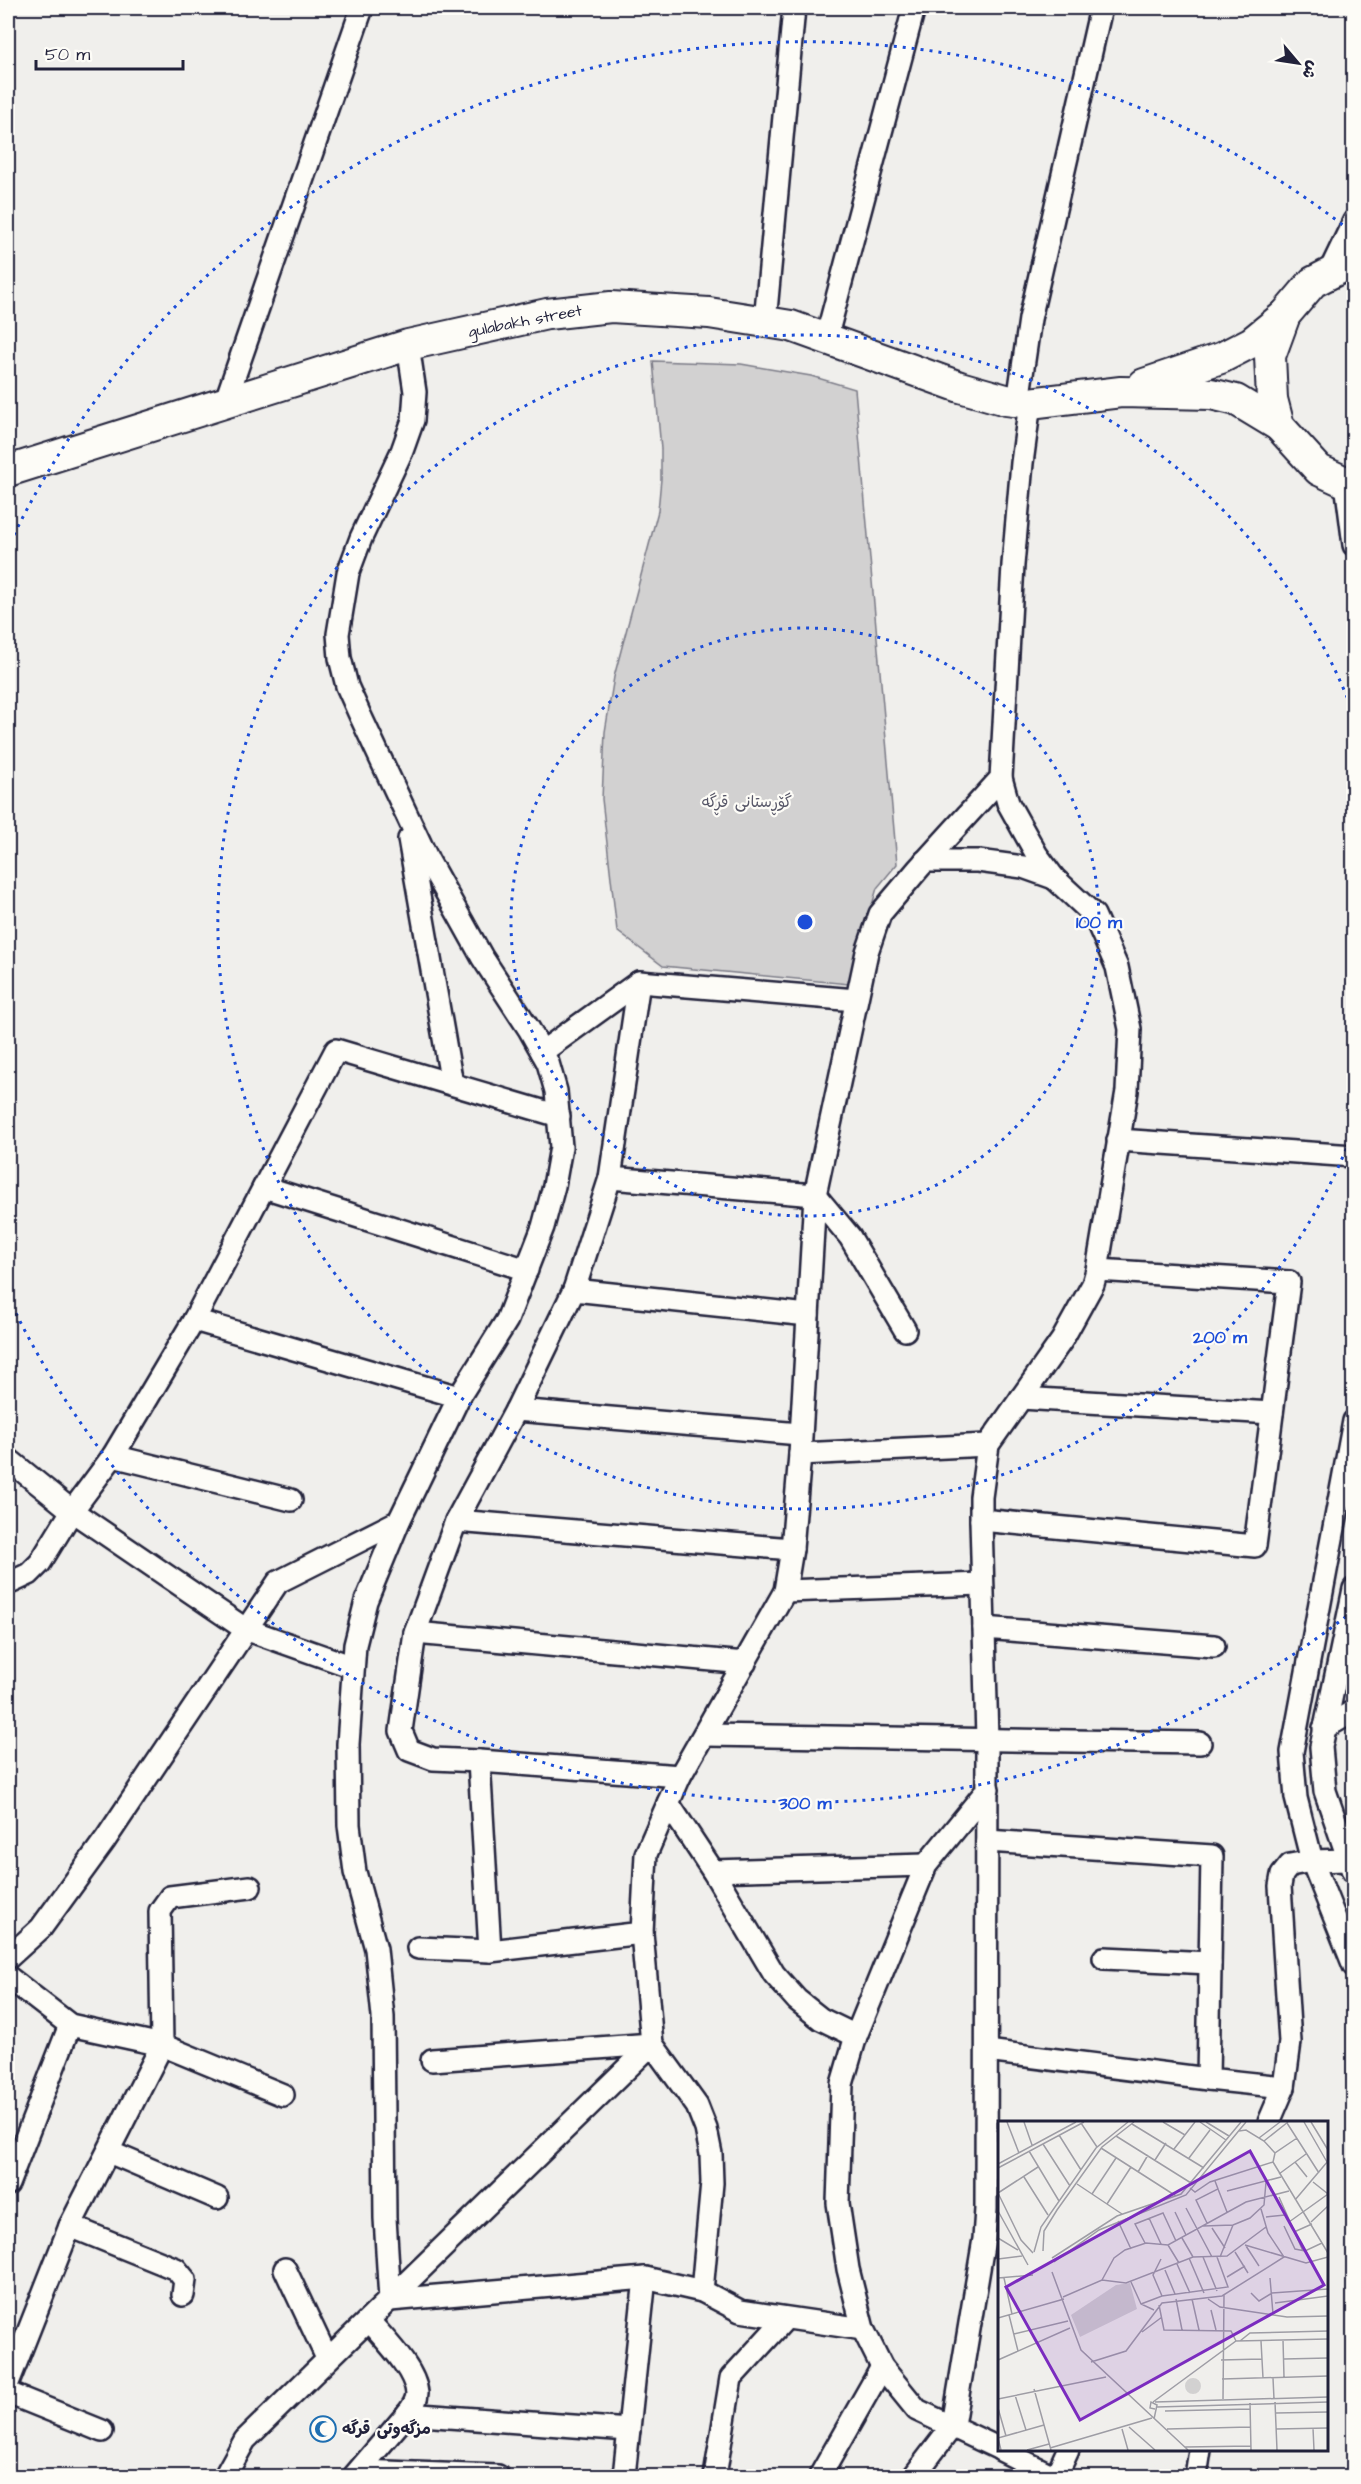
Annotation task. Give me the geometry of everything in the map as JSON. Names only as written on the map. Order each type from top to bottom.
[{"type":"street","points":[[225,403],[362,8]]},
{"type":"street","points":[[765,322],[794,8]]},
{"type":"street","points":[[826,339],[914,8]]},
{"type":"street","points":[[914,2476],[953,2425],[984,2239],[988,2167],[988,1789],[981,1497],[988,1445],[1062,1340],[1093,1284],[1127,1091],[1130,1029],[1117,967],[1094,915],[1054,878],[1036,855],[1014,817],[1001,778],[1030,319],[1101,8]]},
{"type":"street","points":[[1353,221],[1341,267],[1313,282],[1285,315],[1270,356],[1272,399],[1279,426],[1318,470],[1349,485],[1353,545]]},
{"type":"street","name":"gulabakh street","points":[[8,471],[408,345],[547,314],[611,307],[709,313],[791,326],[960,387],[1024,403],[1121,392],[1211,394],[1236,400],[1279,426]]},
{"type":"street","name":"gulabakh street","points":[[1121,392],[1221,358],[1252,342],[1285,315]]},
{"type":"street","points":[[390,2300],[385,2218],[383,2017],[376,1949],[355,1872],[349,1825],[348,1744],[355,1645],[363,1609],[399,1521],[459,1397],[507,1320],[543,1227],[554,1186],[561,1146],[556,1091],[548,1063],[460,918],[428,860],[347,686],[340,658],[338,634],[348,573],[361,538],[402,451],[413,420],[415,392],[408,345]]},
{"type":"street","points":[[702,2291],[712,2183],[711,2154],[706,2129],[697,2106],[652,2044],[642,1934],[646,1854],[680,1776],[785,1592],[792,1549],[800,1444],[815,1195],[867,952],[880,914],[1001,778]]},
{"type":"street","points":[[404,808],[452,1084]]},
{"type":"street","points":[[926,861],[978,861],[1023,867],[1054,878]]},
{"type":"street","points":[[542,1052],[639,982],[856,1000]]},
{"type":"street","points":[[639,982],[610,1178],[574,1290],[516,1410],[456,1521],[415,1633],[401,1731],[409,1750],[433,1759],[680,1776]]},
{"type":"street","points":[[8,1581],[29,1574],[40,1563],[72,1511],[113,1456],[194,1320],[336,1050],[559,1116]]},
{"type":"street","points":[[1118,1140],[1353,1156]]},
{"type":"street","points":[[610,1178],[815,1195],[850,1237],[905,1330]]},
{"type":"street","points":[[264,1187],[527,1270]]},
{"type":"street","points":[[981,1520],[1255,1546],[1289,1282],[1097,1270]]},
{"type":"street","points":[[574,1290],[808,1315]]},
{"type":"street","points":[[194,1320],[459,1397]]},
{"type":"street","points":[[1021,1398],[1272,1413]]},
{"type":"street","points":[[516,1410],[800,1444],[988,1445]]},
{"type":"street","points":[[1353,1421],[1292,1752],[1296,1798],[1312,1861],[1353,1966]]},
{"type":"street","points":[[113,1456],[291,1500]]},
{"type":"street","points":[[8,1459],[72,1511],[245,1629],[353,1667]]},
{"type":"street","points":[[8,1958],[41,1928],[105,1840],[278,1582],[399,1521]]},
{"type":"street","points":[[456,1521],[792,1549]]},
{"type":"street","points":[[785,1592],[982,1584]]},
{"type":"street","points":[[1269,2121],[1284,2087],[1290,2042],[1280,1886],[1282,1875],[1290,1865],[1312,1861],[1351,1867],[1325,1791],[1321,1747],[1353,1589]]},
{"type":"street","points":[[984,1628],[1214,1646]]},
{"type":"street","points":[[415,1633],[745,1664]]},
{"type":"street","points":[[1324,1728],[1353,1711]]},
{"type":"street","points":[[705,1735],[1200,1743]]},
{"type":"street","points":[[479,1761],[490,1951]]},
{"type":"street","points":[[988,1789],[926,1865],[856,2036],[842,2084],[838,2203],[848,2269],[862,2329],[882,2367],[917,2410],[998,2448]]},
{"type":"street","points":[[668,1803],[713,1871],[774,1974],[797,2000],[821,2019],[856,2036]]},
{"type":"street","points":[[987,1841],[1212,1856],[1208,2079]]},
{"type":"street","points":[[713,1871],[926,1865]]},
{"type":"street","points":[[8,2383],[70,2226],[110,2152],[162,2045],[159,1911],[170,1897],[250,1887]]},
{"type":"street","points":[[418,1948],[490,1951],[642,1934]]},
{"type":"street","points":[[1104,1958],[1210,1963]]},
{"type":"street","points":[[8,1977],[70,2025],[162,2045],[283,2095]]},
{"type":"street","points":[[8,2184],[70,2025]]},
{"type":"street","points":[[225,2476],[245,2440],[652,2044]]},
{"type":"street","points":[[432,2060],[652,2044]]},
{"type":"street","points":[[987,2051],[1284,2087]]},
{"type":"street","points":[[110,2152],[217,2198]]},
{"type":"street","points":[[70,2226],[176,2269],[185,2280],[183,2295]]},
{"type":"street","points":[[285,2269],[327,2358]]},
{"type":"street","points":[[390,2300],[645,2278],[702,2291],[740,2312],[862,2329]]},
{"type":"street","points":[[624,2476],[645,2278]]},
{"type":"street","points":[[715,2476],[731,2378],[784,2319]]},
{"type":"street","points":[[357,2474],[407,2414],[414,2404],[417,2393],[410,2371],[369,2321]]},
{"type":"street","points":[[819,2476],[882,2367]]},
{"type":"street","points":[[8,2393],[102,2431]]},
{"type":"street","points":[[407,2414],[629,2430]]},
{"type":"street","points":[[1004,2451],[1054,2476],[1067,2451]]},
{"type":"street","points":[[1196,2476],[1200,2451]]},
{"type":"street","points":[[357,2474],[498,2476]]},
{"type":"green space","name":"گۆڕستانی قڕگە","points":[[653,361],[741,364],[811,376],[855,389],[897,864],[877,888],[849,984],[663,966],[617,931],[602,799],[605,732],[614,677],[658,511],[661,449]]},
{"type":"place","name":"مزگەوتی قرگە","points":[[323,2429]]}]
